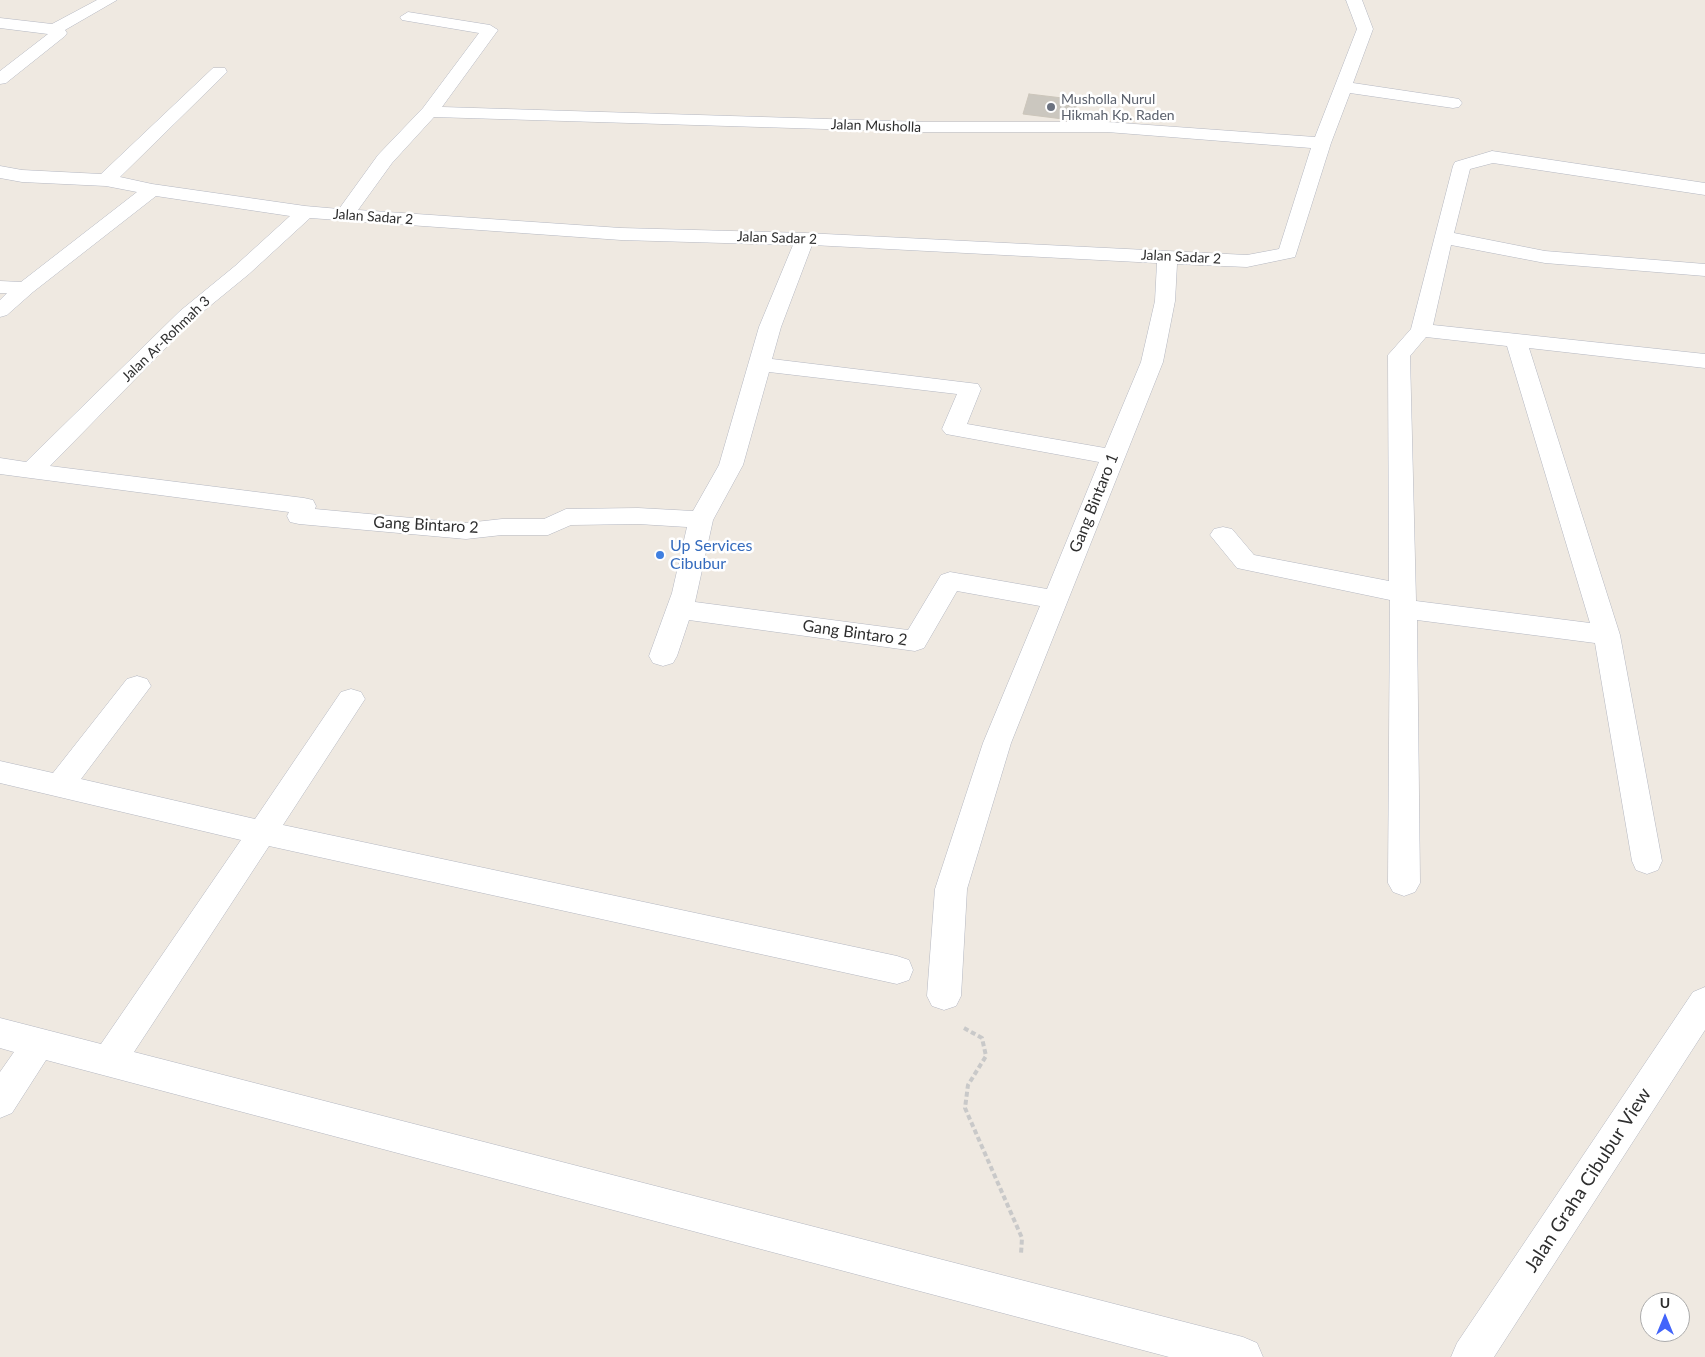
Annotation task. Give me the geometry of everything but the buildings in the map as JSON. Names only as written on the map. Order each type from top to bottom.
[{"type":"street","points":[[0,23],[55,29],[109,0]]},
{"type":"street","name":"Jalan Sadar 2","points":[[0,172],[22,176],[106,180],[152,190],[305,212],[621,234],[805,239],[1247,261],[1288,253],[1322,143],[1365,29],[1354,0]]},
{"type":"street","points":[[344,214],[385,159],[429,112],[490,30],[408,18],[421,6]]},
{"type":"street","points":[[0,79],[58,33],[55,29]]},
{"type":"street","points":[[106,180],[219,72]]},
{"type":"street","points":[[1344,87],[1453,103]]},
{"type":"street","name":"Jalan Musholla","points":[[429,112],[923,127],[1107,127],[1322,143]]},
{"type":"street","points":[[1404,883],[1403,601],[1399,355],[1420,330],[1462,166],[1492,157],[1705,189]]},
{"type":"street","points":[[0,311],[26,288],[152,190]]},
{"type":"street","name":"Jalan Ar-Rohmah 3","points":[[31,471],[187,315],[242,270],[305,212]]},
{"type":"street","points":[[1443,238],[1545,258],[1705,270]]},
{"type":"street","points":[[663,656],[685,593],[701,520],[731,465],[755,375],[759,372],[770,327],[805,239]]},
{"type":"street","name":"Gang Bintaro 1","points":[[944,996],[952,889],[997,744],[1152,362],[1165,301],[1167,256]]},
{"type":"street","points":[[0,287],[26,288]]},
{"type":"street","points":[[1420,330],[1705,361]]},
{"type":"street","points":[[1516,340],[1607,635],[1647,861]]},
{"type":"street","points":[[761,364],[970,389],[954,429],[1113,457]]},
{"type":"street","points":[[0,466],[31,471]]},
{"type":"street","name":"Gang Bintaro 2","points":[[31,471],[304,506],[299,516],[466,531],[502,527],[548,527],[566,517],[638,516],[701,520]]},
{"type":"street","points":[[1223,535],[1246,562],[1403,601],[1607,635]]},
{"type":"street","name":"Gang Bintaro 2","points":[[679,610],[915,641],[950,581],[1055,600]]},
{"type":"street","points":[[59,787],[137,686]]},
{"type":"street","points":[[110,1060],[260,832],[351,699]]},
{"type":"street","points":[[0,772],[260,832],[897,970]]},
{"type":"street","name":"Jalan Graha Cibubur View","points":[[1471,1357],[1705,1002]]},
{"type":"street","points":[[0,1032],[1243,1357]]},
{"type":"street","points":[[0,1102],[39,1042]]},
{"type":"path","points":[[944,996],[959,1025],[982,1038],[986,1056],[968,1085],[966,1108],[1022,1238],[1016,1298]]},
{"type":"place","name":"Musholla Nurul Hikmah Kp. Raden","points":[[1051,107]]},
{"type":"place","name":"Up Services Cibubur","points":[[660,555]]}]
